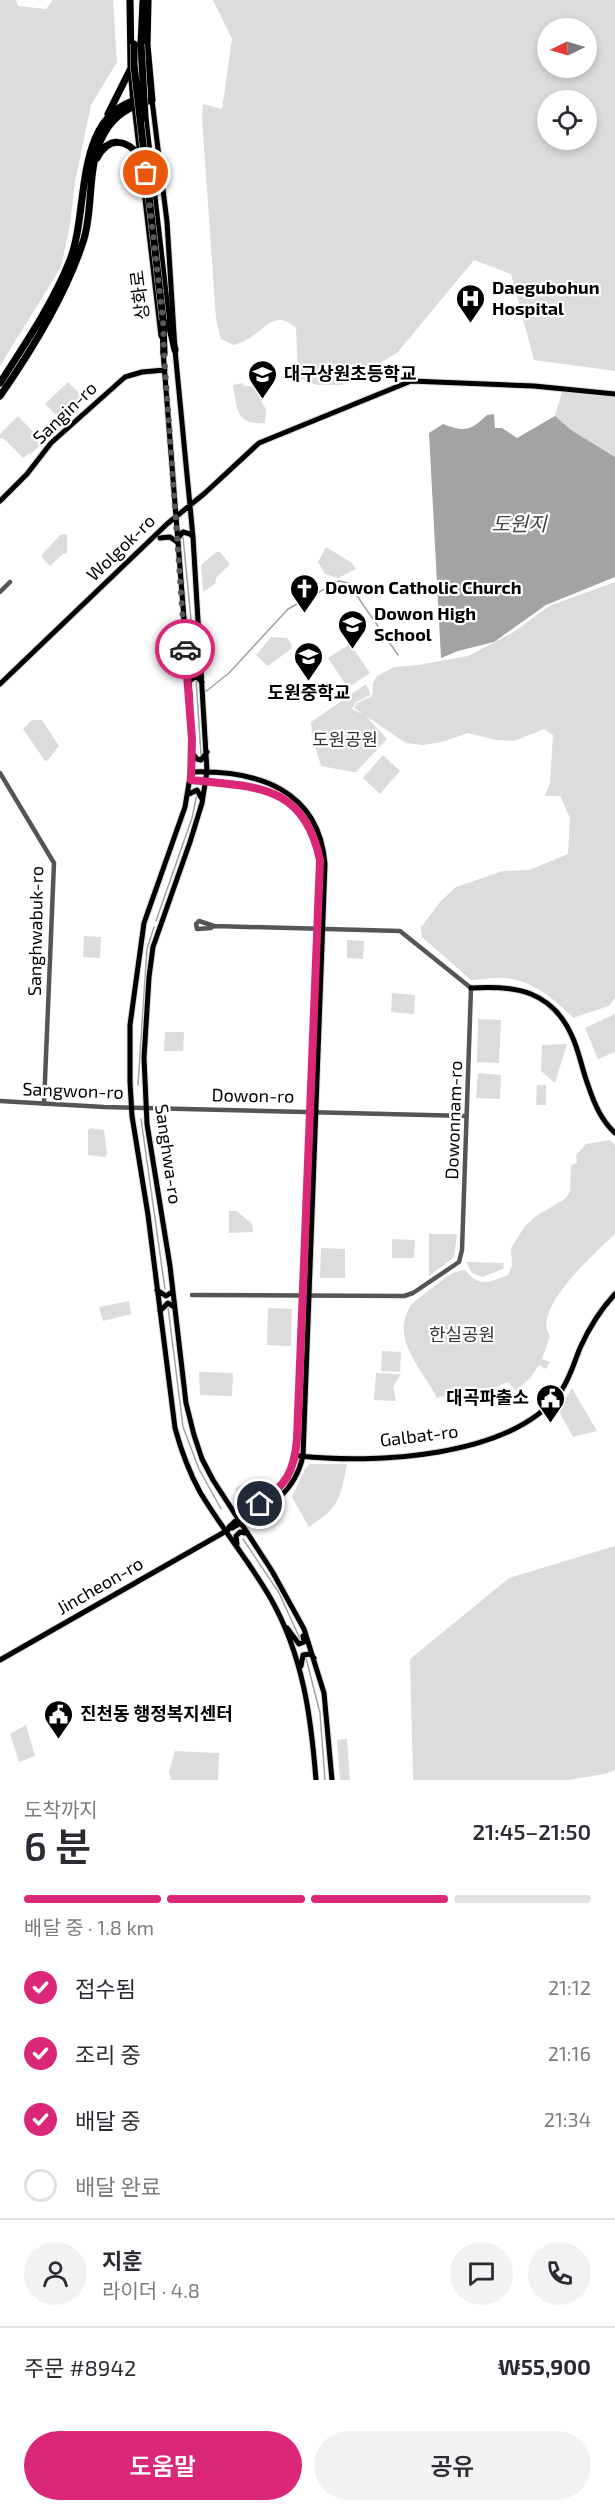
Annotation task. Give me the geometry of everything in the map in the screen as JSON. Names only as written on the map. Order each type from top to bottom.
[{"type":"highway","points":[[130,0],[134,103]]},
{"type":"highway","points":[[135,0],[139,110],[166,320],[164,354]]},
{"type":"highway","points":[[102,127],[118,107],[152,98],[147,65],[146,0]]},
{"type":"highway","points":[[137,44],[146,0]]},
{"type":"highway","points":[[0,383],[30,336],[71,258],[79,228],[93,142],[125,84],[132,60],[138,53],[147,65]]},
{"type":"highway","points":[[132,81],[134,84],[144,85],[149,77]]},
{"type":"highway","points":[[0,396],[42,330],[73,267],[84,237],[95,156],[105,132],[115,117],[134,103]]},
{"type":"highway","points":[[93,174],[96,159],[101,150],[112,144],[126,143],[140,156]]},
{"type":"highway","points":[[166,320],[176,350]]},
{"type":"main road","name":"상화로","points":[[152,98],[167,222],[190,506]]},
{"type":"main road","name":"상화로","points":[[134,103],[164,354],[176,516]]},
{"type":"main road","name":"Sangin-ro","points":[[0,501],[27,474],[51,443],[125,377],[142,372],[165,370]]},
{"type":"main road","name":"Wolgok-ro","points":[[0,684],[176,516],[259,443],[411,381],[534,386],[615,394]]},
{"type":"main road","points":[[171,459],[180,465],[185,462],[186,458]]},
{"type":"main road","name":"Sanghwa-ro","points":[[190,506],[205,707],[207,771],[202,801],[190,842],[153,947],[149,978],[145,1106],[186,1403],[194,1435],[202,1459],[298,1617],[315,1659],[324,1693],[332,1780]]},
{"type":"main road","name":"Sanghwa-ro","points":[[176,516],[188,682],[192,753],[191,780],[188,796],[144,923],[130,1025],[131,1107],[177,1437],[199,1490],[271,1598],[285,1628],[308,1703],[316,1780]]},
{"type":"main road","points":[[160,538],[170,537],[177,541],[183,532],[193,537]]},
{"type":"main road","points":[[188,682],[196,676],[203,684]]},
{"type":"main road","points":[[192,753],[201,760],[207,752]]},
{"type":"main road","points":[[191,772],[207,771],[251,776],[275,784],[304,808],[310,816],[324,849],[307,1296],[297,1475],[285,1494],[225,1531]]},
{"type":"main road","points":[[191,780],[237,783],[266,790],[285,800],[303,817],[314,838],[320,860],[320,927]]},
{"type":"main road","points":[[188,796],[192,791],[197,790],[202,801]]},
{"type":"main road","points":[[471,988],[504,986],[517,988],[538,997],[556,1012],[573,1038],[599,1112],[615,1133]]},
{"type":"main road","points":[[130,1082],[136,1089],[144,1084]]},
{"type":"main road","points":[[134,1124],[136,1117],[140,1115],[147,1122]]},
{"type":"main road","points":[[157,1290],[166,1296],[170,1295],[172,1290]]},
{"type":"main road","name":"Galbat-ro","points":[[299,1456],[345,1458],[409,1456],[445,1452],[497,1437],[531,1420],[560,1393],[596,1317],[615,1294]]},
{"type":"main road","points":[[160,1311],[168,1303],[174,1308]]},
{"type":"main road","points":[[225,1531],[232,1528],[238,1521]]},
{"type":"main road","points":[[232,1528],[240,1529],[245,1533]]},
{"type":"main road","name":"Jincheon-ro","points":[[0,1660],[225,1531]]},
{"type":"main road","points":[[240,1551],[236,1536],[245,1533]]},
{"type":"main road","points":[[285,1628],[290,1630],[297,1643],[302,1643],[304,1639],[298,1617]]},
{"type":"main road","points":[[300,1671],[303,1655],[310,1654],[315,1659]]},
{"type":"street","points":[[0,592],[10,582]]},
{"type":"street","name":"Sanghwabuk-ro","points":[[0,773],[54,863],[44,1104]]},
{"type":"street","points":[[214,926],[320,927],[400,931],[471,988]]},
{"type":"street","name":"Dowonnam-ro","points":[[307,1296],[404,1296],[459,1262],[463,1242],[471,988]]},
{"type":"street","name":"Sangwon-ro","points":[[0,1101],[145,1106]]},
{"type":"street","name":"Dowon-ro","points":[[145,1106],[467,1116]]},
{"type":"street","points":[[192,1295],[307,1296]]},
{"type":"green space","points":[[0,0],[16,0],[18,6],[46,9],[53,0],[113,0],[117,62],[91,105],[61,267],[0,366]]},
{"type":"green space","points":[[213,0],[615,0],[615,371],[534,360],[511,274],[474,260],[397,353],[342,385],[317,385],[298,378],[296,328],[283,320],[272,322],[247,340],[234,345],[221,339],[216,319],[202,118],[203,104],[222,109],[232,39]]},
{"type":"green space","points":[[68,382],[85,399],[63,422],[45,404]]},
{"type":"green space","points":[[243,383],[244,386],[260,389],[266,408],[265,423],[248,422],[240,414],[233,385]]},
{"type":"green space","points":[[563,388],[615,394],[615,457],[571,430],[555,416]]},
{"type":"green space","points":[[18,416],[43,442],[30,455],[23,458],[4,439],[0,438],[0,434]]},
{"type":"green space","points":[[67,534],[67,553],[50,566],[41,556],[60,535]]},
{"type":"green space","points":[[326,547],[352,563],[356,569],[338,578],[325,574],[318,562]]},
{"type":"green space","points":[[216,552],[220,552],[230,564],[216,578],[215,584],[203,592],[201,565]]},
{"type":"green space","name":"도원공원","points":[[615,582],[615,998],[609,1006],[573,1018],[551,998],[524,982],[500,978],[471,980],[422,937],[421,927],[440,902],[456,887],[503,871],[529,870],[568,854],[570,818],[560,796],[545,796],[550,783],[553,735],[544,729],[514,741],[496,740],[468,733],[442,742],[423,745],[406,743],[366,716],[387,739],[356,772],[353,772],[321,766],[312,736],[311,722],[366,684],[371,695],[356,702],[352,709],[364,715],[354,708],[357,703],[372,696],[373,683],[377,676],[394,667],[468,656],[514,632],[549,606]]},
{"type":"green space","points":[[271,637],[287,638],[292,645],[291,649],[268,666],[256,655]]},
{"type":"green space","points":[[350,644],[370,673],[348,688],[328,658]]},
{"type":"green space","points":[[32,720],[42,720],[59,746],[48,760],[45,761],[23,729]]},
{"type":"green space","points":[[383,755],[400,771],[380,794],[363,778]]},
{"type":"green space","points":[[84,936],[101,937],[100,958],[83,957]]},
{"type":"green space","points":[[347,940],[364,941],[363,959],[347,958]]},
{"type":"green space","points":[[392,993],[415,995],[414,1014],[391,1012]]},
{"type":"green space","points":[[615,1014],[615,1052],[598,1059],[585,1028]]},
{"type":"green space","points":[[478,1019],[501,1020],[499,1063],[477,1062]]},
{"type":"green space","points":[[165,1032],[184,1032],[183,1051],[164,1051]]},
{"type":"green space","points":[[567,1044],[555,1083],[541,1071],[542,1045]]},
{"type":"green space","points":[[478,1073],[501,1075],[500,1099],[476,1098]]},
{"type":"green space","points":[[537,1085],[546,1085],[546,1105],[536,1105]]},
{"type":"green space","points":[[90,1128],[104,1130],[107,1154],[105,1157],[88,1155],[88,1130]]},
{"type":"green space","name":"한실공원","points":[[610,1140],[615,1145],[615,1234],[568,1282],[549,1311],[546,1325],[550,1336],[542,1359],[550,1362],[546,1369],[539,1365],[530,1378],[516,1391],[508,1382],[471,1397],[468,1389],[437,1398],[410,1354],[406,1342],[405,1318],[411,1305],[455,1272],[465,1270],[475,1279],[485,1282],[508,1275],[512,1266],[511,1248],[525,1226],[536,1216],[565,1199],[570,1192],[571,1165],[577,1163],[576,1155],[586,1144]]},
{"type":"green space","points":[[229,1211],[237,1211],[252,1224],[253,1232],[229,1233]]},
{"type":"green space","points":[[429,1234],[457,1234],[454,1257],[429,1276]]},
{"type":"green space","points":[[392,1239],[415,1240],[414,1258],[392,1258]]},
{"type":"green space","points":[[321,1248],[345,1249],[345,1278],[320,1278]]},
{"type":"green space","points":[[466,1262],[504,1263],[503,1269],[482,1277],[472,1273]]},
{"type":"green space","points":[[129,1301],[131,1314],[103,1321],[99,1307]]},
{"type":"green space","points":[[268,1308],[292,1309],[291,1346],[267,1345]]},
{"type":"green space","points":[[382,1351],[401,1352],[400,1372],[381,1371]]},
{"type":"green space","points":[[199,1372],[233,1373],[232,1396],[200,1395]]},
{"type":"green space","points":[[376,1373],[401,1374],[393,1387],[396,1401],[374,1400]]},
{"type":"green space","points":[[572,1388],[597,1431],[573,1437],[558,1410]]},
{"type":"green space","points":[[310,1464],[347,1464],[337,1502],[327,1514],[309,1527],[292,1497],[305,1469]]},
{"type":"green space","points":[[243,1484],[253,1498],[246,1503],[235,1489]]},
{"type":"green space","points":[[615,1546],[615,1770],[605,1774],[568,1780],[413,1780],[410,1659],[509,1578]]},
{"type":"green space","points":[[26,1725],[35,1756],[19,1762],[10,1734]]},
{"type":"green space","points":[[347,1739],[350,1780],[340,1780],[337,1740]]},
{"type":"green space","points":[[175,1751],[219,1753],[218,1780],[171,1780],[169,1771]]},
{"type":"water","name":"도원지","points":[[494,414],[495,428],[502,428],[517,438],[555,416],[571,430],[615,457],[615,577],[546,605],[494,642],[441,658],[429,433],[443,424],[463,429],[472,427],[487,415]]},
{"type":"waterway","points":[[183,537],[195,661]]},
{"type":"waterway","points":[[204,693],[229,673],[288,609],[339,581],[348,583],[398,655]]},
{"type":"waterway","points":[[196,678],[201,755]]},
{"type":"waterway","points":[[156,921],[192,818],[197,794]]},
{"type":"waterway","points":[[138,1085],[147,949],[154,927]]},
{"type":"waterway","points":[[141,1119],[165,1289]]},
{"type":"waterway","points":[[168,1307],[183,1427],[199,1469],[221,1509]]},
{"type":"waterway","points":[[243,1539],[279,1593],[301,1641]]},
{"type":"waterway","points":[[306,1658],[320,1713],[325,1780]]},
{"type":"way so far","points":[[146,173],[163,320],[185,649]]},
{"type":"place","name":"Daegubohun Hospital","points":[[471,324]]},
{"type":"place","name":"대구상원초등학교","points":[[263,400]]},
{"type":"place","name":"Dowon Catholic Church","points":[[304,614]]},
{"type":"place","name":"Dowon High School","points":[[353,650]]},
{"type":"place","name":"도원중학교","points":[[309,682]]},
{"type":"place","name":"대곡파출소","points":[[550,1424]]},
{"type":"place","name":"진천동 행정복지센터","points":[[59,1740]]},
{"type":"route","points":[[185,649],[190,695],[191,780],[255,786],[285,800],[303,817],[310,828],[320,860],[296,1457],[285,1483],[260,1504]]}]
